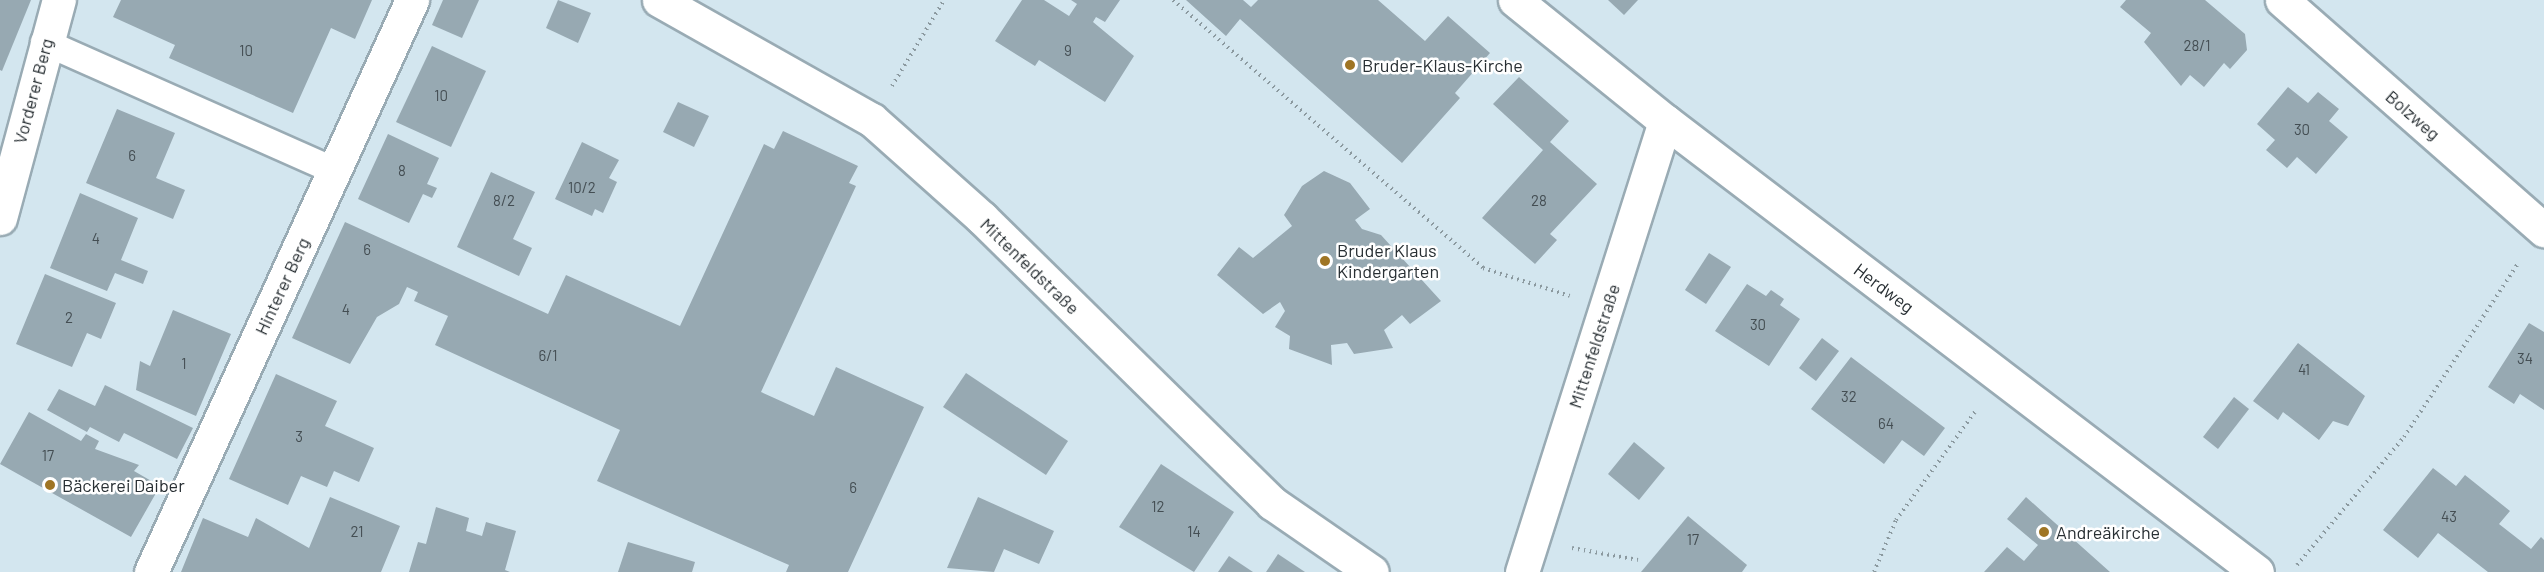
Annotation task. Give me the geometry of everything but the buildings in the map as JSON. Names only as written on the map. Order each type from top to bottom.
[{"type":"street","name":"Vorderer Berg","points":[[0,218],[44,42],[59,0]]},
{"type":"street","name":"Hinterer Berg","points":[[151,572],[336,171],[412,0]]},
{"type":"street","name":"Mittenfeldstraße","points":[[658,0],[872,120],[982,218],[1272,503],[1372,572]]},
{"type":"street","name":"Herdweg","points":[[1515,0],[1665,121],[2257,572]]},
{"type":"street","name":"Bolzweg","points":[[2282,0],[2543,229]]},
{"type":"street","name":"Mittenfeldstraße","points":[[1522,572],[1665,121]]},
{"type":"lane","points":[[44,42],[336,171]]},
{"type":"path","points":[[872,120],[944,0]]},
{"type":"path","points":[[1173,0],[1484,268],[1606,308]]},
{"type":"path","points":[[2290,572],[2404,437],[2543,229]]},
{"type":"path","points":[[1874,572],[1896,520],[2001,377]]},
{"type":"path","points":[[1533,537],[1638,560]]},
{"type":"place","name":"Bruder-Klaus-Kirche","points":[[1350,65]]},
{"type":"place","name":"Bruder Klaus Kindergarten","points":[[1325,261]]},
{"type":"place","name":"Bäckerei Daiber","points":[[50,485]]},
{"type":"place","name":"Andreäkirche","points":[[2044,532]]}]
